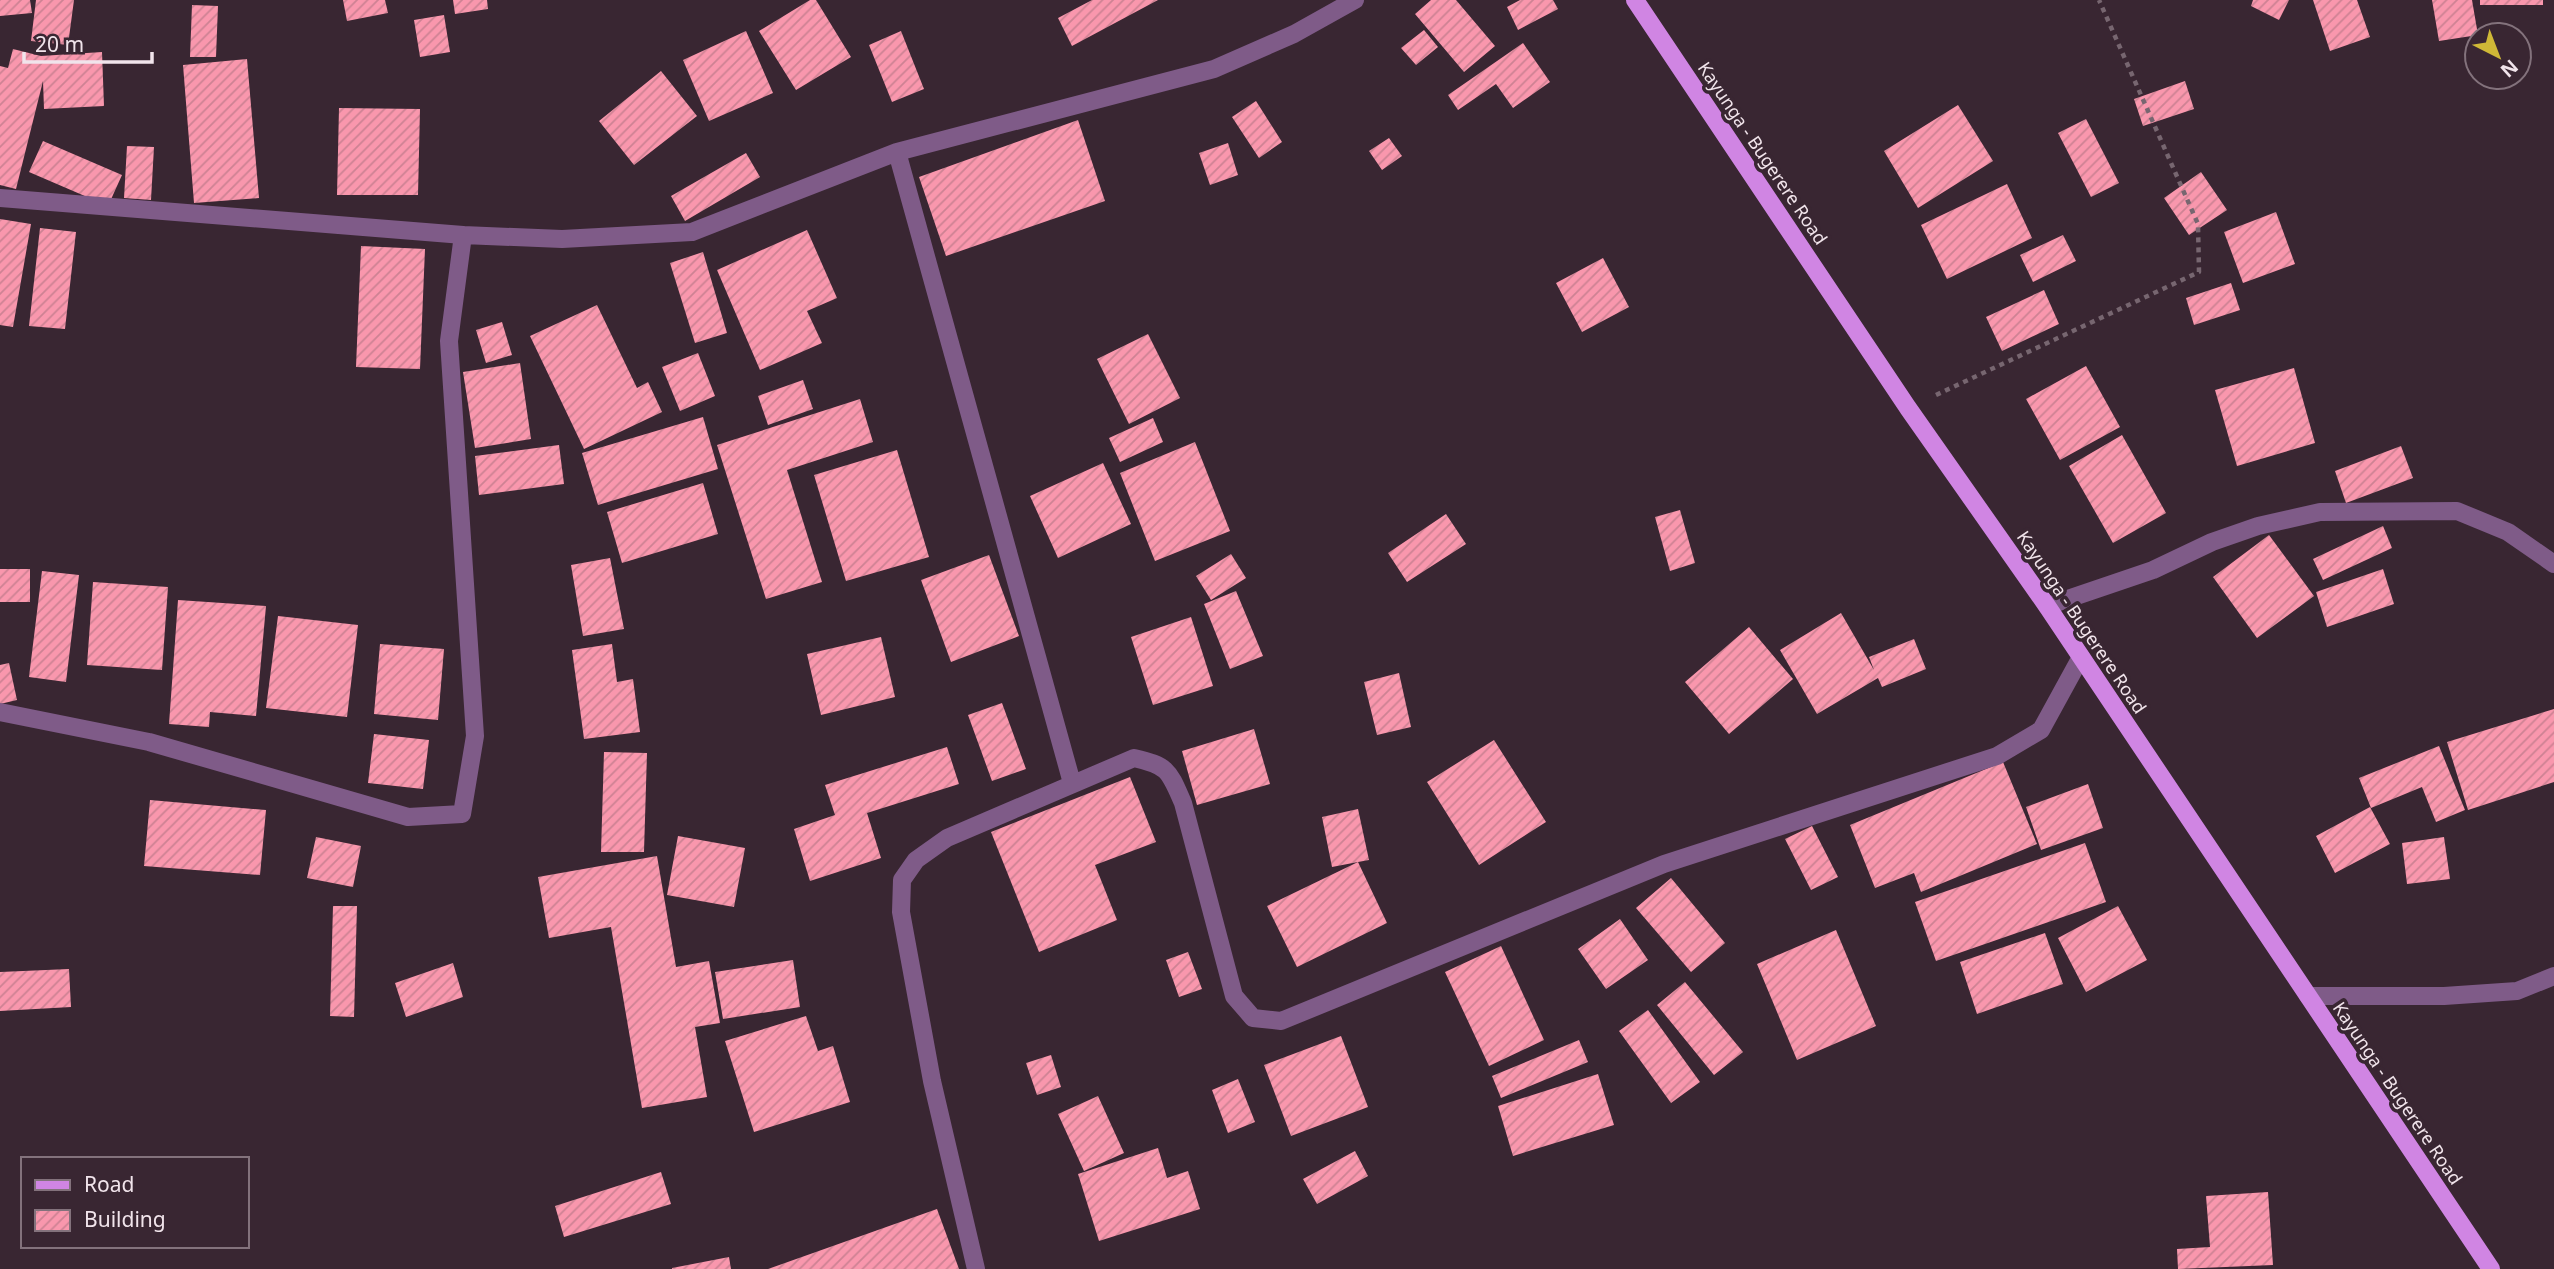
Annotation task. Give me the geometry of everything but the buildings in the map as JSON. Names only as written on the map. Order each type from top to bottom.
[{"type":"main road","name":"Kayunga - Bugerere Road","points":[[1635,0],[1908,408],[2048,606],[2491,1269]]},
{"type":"street","points":[[0,198],[463,235],[562,239],[692,232],[897,152],[1214,69],[1294,34],[1355,0]]},
{"type":"street","points":[[897,152],[1072,783]]},
{"type":"street","points":[[0,712],[149,742],[408,817],[462,814],[475,736],[449,341],[463,235]]},
{"type":"street","points":[[2048,606],[2153,570],[2212,542],[2258,526],[2320,512],[2456,511],[2508,532],[2554,564]]},
{"type":"street","points":[[976,1269],[932,1081],[901,912],[902,880],[916,860],[947,838],[1134,758],[1158,764],[1171,777],[1183,803],[1234,996],[1253,1018],[1280,1021],[1664,864],[1997,756],[2041,730],[2081,657]]},
{"type":"street","points":[[2308,996],[2444,996],[2517,991],[2554,976]]},
{"type":"path","points":[[1908,408],[2199,272],[2198,224],[2099,0]]}]
